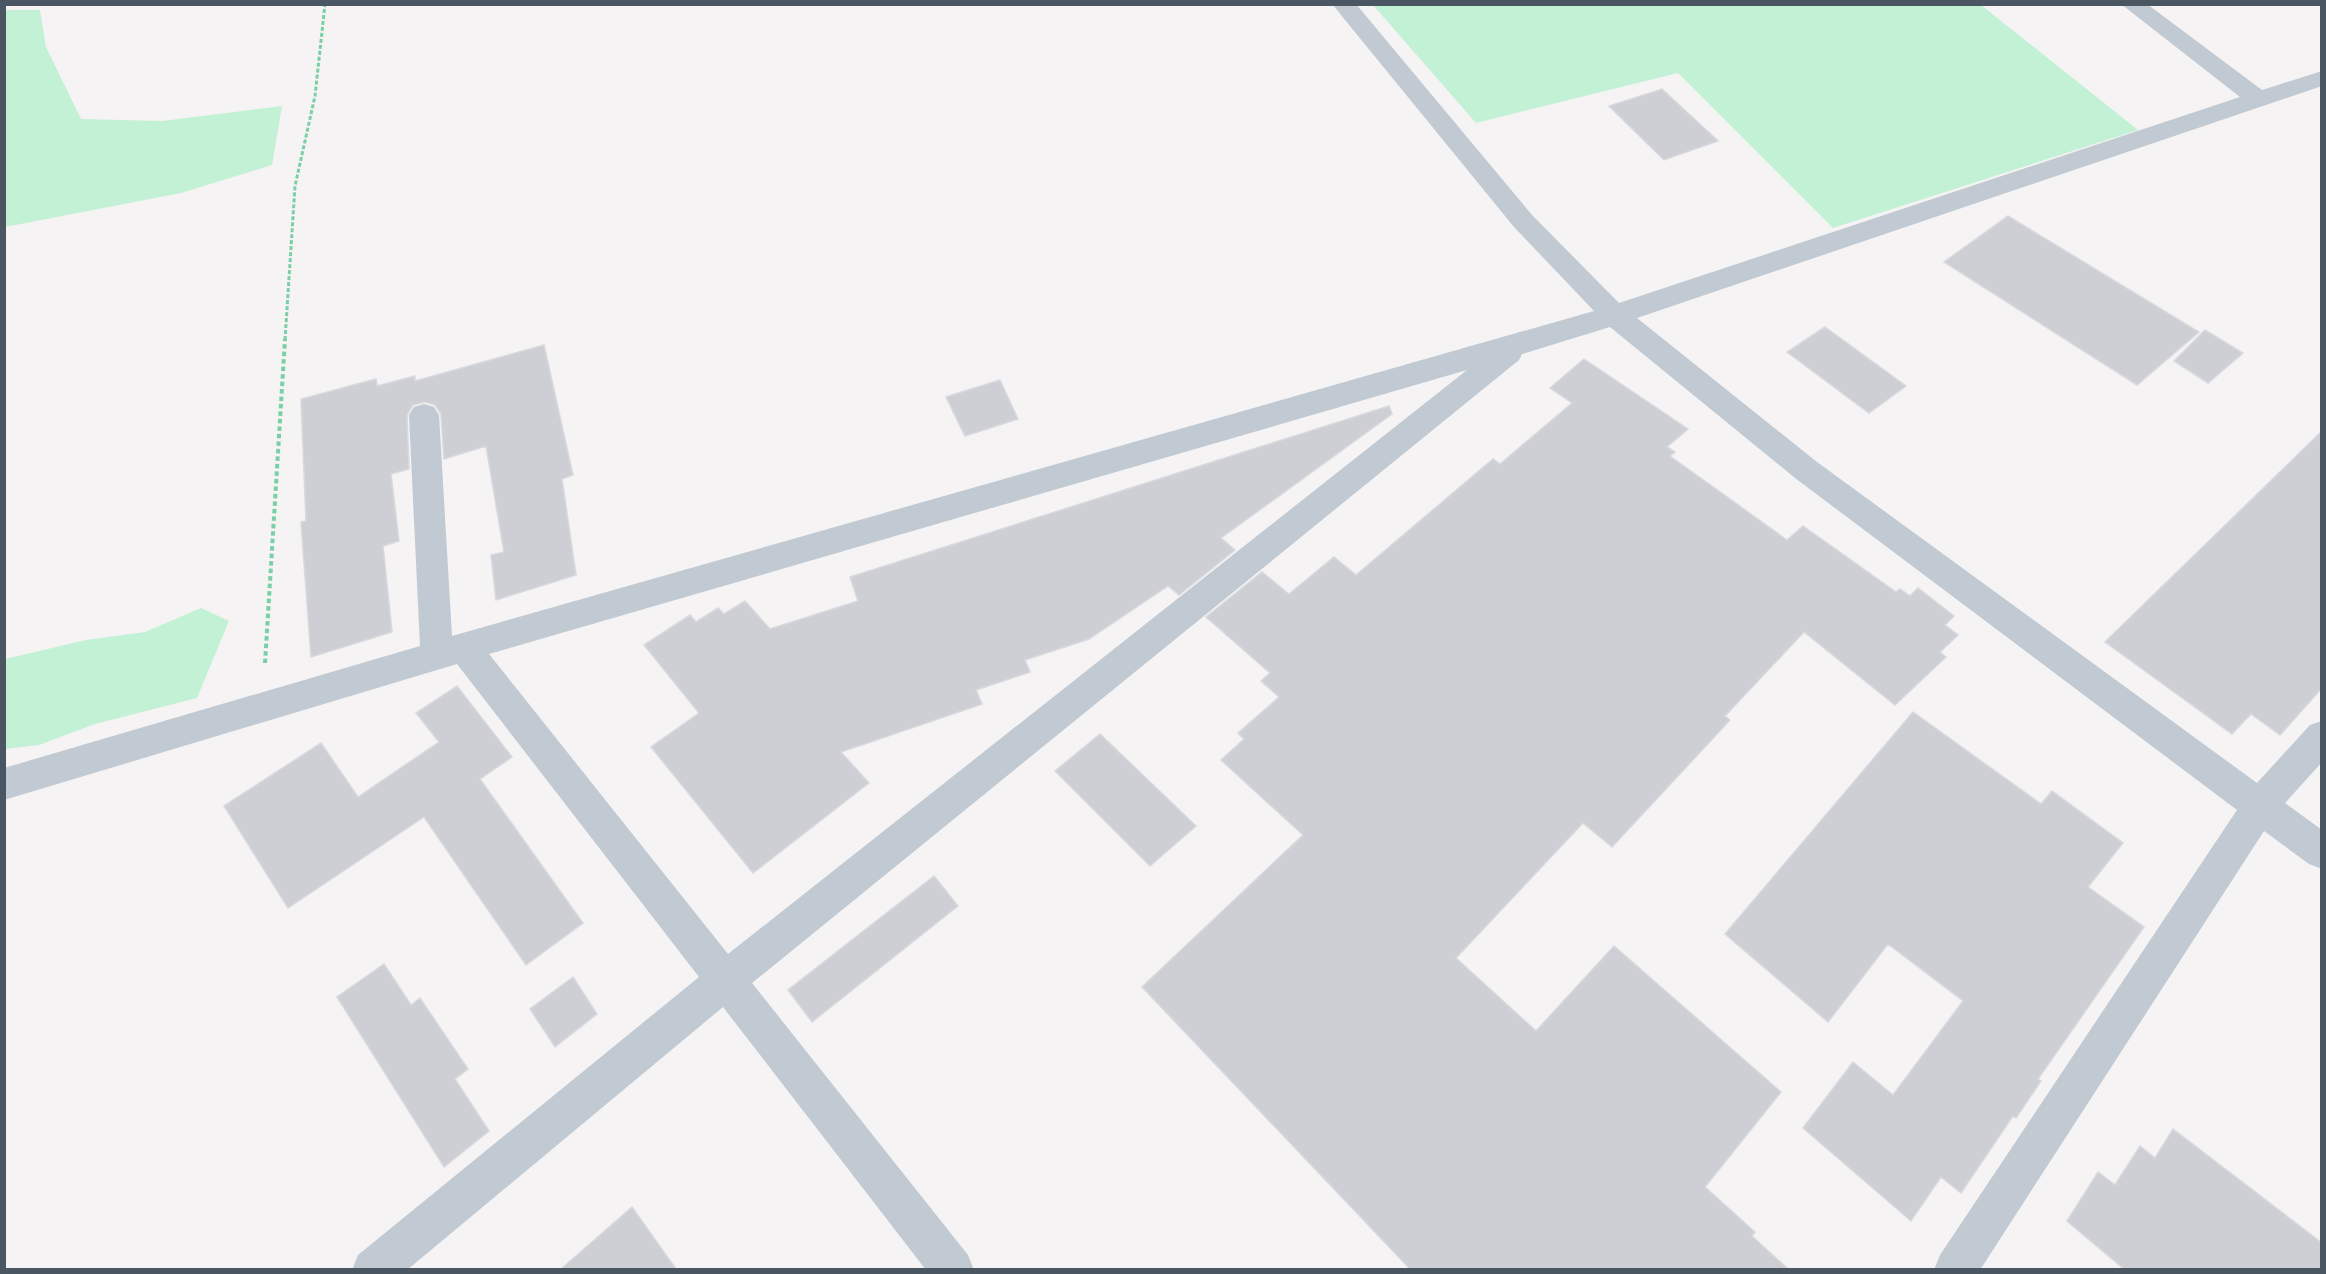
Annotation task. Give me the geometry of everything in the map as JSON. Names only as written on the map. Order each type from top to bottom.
[{"type":"street","points":[[1343,4],[1523,221],[1614,315],[1806,470],[2322,852]]},
{"type":"street","points":[[2132,4],[2259,99]]},
{"type":"street","points":[[4,784],[451,651],[1519,345],[2322,78]]},
{"type":"street","points":[[373,1269],[727,979],[1519,345]]},
{"type":"street","points":[[424,415],[451,651],[727,979],[953,1269]]},
{"type":"street","points":[[1955,1269],[2260,806],[2322,736]]},
{"type":"path","points":[[263,706],[295,186],[313,119],[324,42],[325,4]]},
{"type":"green space","points":[[1373,5],[1981,5],[2138,130],[1833,228],[1678,73],[1476,123]]},
{"type":"green space","points":[[5,10],[40,10],[46,47],[81,119],[162,121],[282,106],[272,165],[181,193],[5,227]]},
{"type":"green space","points":[[201,608],[229,621],[197,698],[95,724],[39,745],[5,749],[5,659],[86,640],[145,632]]},
{"type":"building","points":[[1662,89],[1718,141],[1664,160],[1609,106]]},
{"type":"building","points":[[2008,216],[2199,332],[2137,385],[1944,262]]},
{"type":"building","points":[[1825,327],[1906,386],[1869,413],[1787,352]]},
{"type":"building","points":[[2205,330],[2243,353],[2208,383],[2174,361]]},
{"type":"building","points":[[544,345],[573,475],[562,479],[576,575],[496,600],[491,555],[504,552],[486,446],[444,459],[441,414],[435,405],[425,402],[413,405],[407,415],[409,469],[391,474],[399,541],[383,546],[392,632],[311,657],[301,522],[306,521],[301,399],[376,379],[377,386],[415,376],[415,381]]},
{"type":"building","points":[[1584,359],[1688,429],[1667,447],[1675,452],[1670,456],[1787,540],[1803,526],[1896,592],[1900,589],[1910,596],[1918,588],[1954,616],[1945,625],[1958,635],[1940,652],[1946,657],[1895,705],[1804,632],[1725,716],[1730,720],[1612,847],[1583,823],[1456,958],[1536,1031],[1614,946],[1781,1092],[1705,1187],[1755,1232],[1752,1236],[1788,1269],[1410,1269],[1142,987],[1303,835],[1221,760],[1244,739],[1238,733],[1279,697],[1261,681],[1270,673],[1206,617],[1262,572],[1289,594],[1334,557],[1356,575],[1493,459],[1500,464],[1572,403],[1550,388]]},
{"type":"building","points":[[1000,380],[1018,419],[965,436],[946,397]]},
{"type":"building","points":[[1389,406],[1392,414],[1221,538],[1235,550],[1179,595],[1168,586],[1089,639],[1025,660],[1030,672],[976,690],[982,704],[841,752],[869,783],[753,873],[651,747],[699,713],[644,645],[690,615],[696,622],[718,608],[724,614],[745,601],[770,629],[858,601],[850,577]]},
{"type":"building","points":[[2322,431],[2322,688],[2280,735],[2251,714],[2232,734],[2105,642]]},
{"type":"building","points":[[457,686],[512,757],[480,779],[583,923],[526,965],[424,817],[288,908],[224,806],[321,743],[358,797],[439,742],[416,713]]},
{"type":"building","points":[[1913,712],[2041,804],[2052,791],[2123,843],[2088,887],[2144,927],[2038,1079],[2041,1081],[2016,1118],[2013,1116],[1961,1193],[1941,1177],[1911,1221],[1803,1128],[1853,1062],[1893,1095],[1963,1001],[1888,944],[1828,1022],[1725,934]]},
{"type":"building","points":[[1100,734],[1196,826],[1150,866],[1055,771]]},
{"type":"building","points":[[934,876],[958,906],[812,1022],[788,990]]},
{"type":"building","points":[[384,964],[411,1005],[420,998],[468,1069],[455,1079],[489,1131],[444,1167],[337,997]]},
{"type":"building","points":[[573,977],[597,1014],[555,1047],[530,1009]]},
{"type":"building","points":[[2173,1129],[2322,1243],[2322,1269],[2124,1269],[2067,1221],[2098,1172],[2115,1185],[2140,1146],[2155,1158]]},
{"type":"building","points":[[632,1207],[676,1269],[561,1269]]}]
